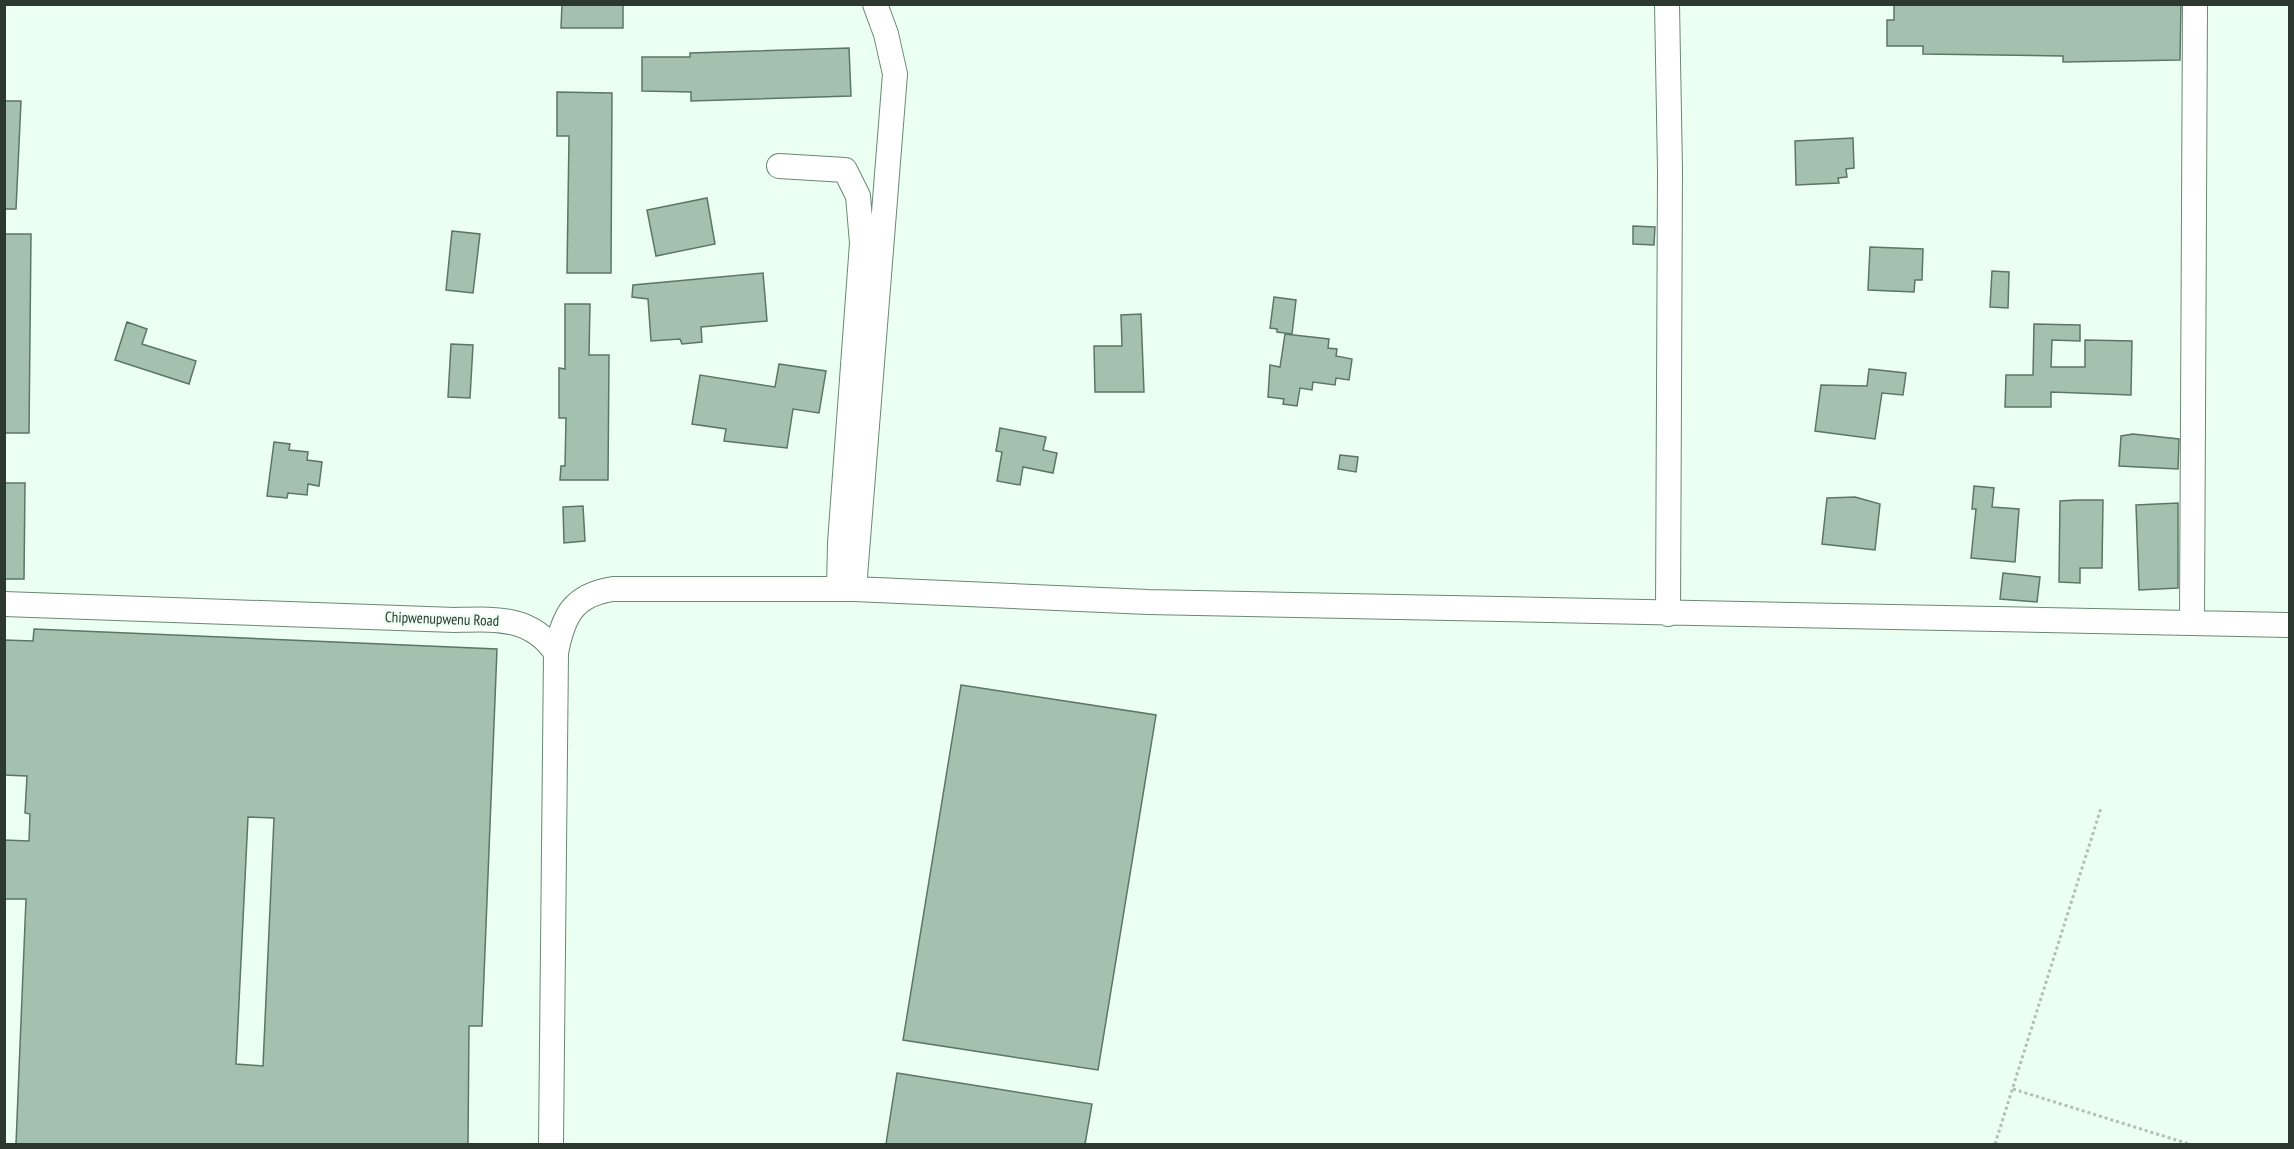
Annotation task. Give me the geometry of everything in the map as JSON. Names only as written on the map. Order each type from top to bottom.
[{"type":"street","points":[[847,589],[895,74],[886,34],[875,4]]},
{"type":"street","points":[[1667,4],[1670,170],[1668,614]]},
{"type":"street","points":[[2192,622],[2195,4]]},
{"type":"street","points":[[779,166],[845,170],[858,196],[862,243],[840,543],[847,589]]},
{"type":"street","points":[[551,1144],[556,653],[566,617],[578,602],[596,592],[613,589],[847,589],[1148,602],[1668,614],[1910,616],[2289,624]]},
{"type":"street","name":"Chipwenupwenu Road","points":[[4,604],[455,620],[487,619],[524,625],[540,633],[556,653]]},
{"type":"path","points":[[1995,1144],[2042,990],[2102,807]]},
{"type":"path","points":[[2013,1089],[2189,1144]]},
{"type":"building","points":[[562,4],[623,4],[623,28],[561,28]]},
{"type":"building","points":[[1894,4],[2181,4],[2180,60],[2063,62],[2063,56],[1923,54],[1923,46],[1887,46],[1887,20],[1894,20]]},
{"type":"building","points":[[849,48],[851,96],[691,101],[691,92],[642,91],[642,57],[690,57],[690,53]]},
{"type":"building","points":[[557,92],[612,93],[611,273],[567,273],[569,136],[557,136]]},
{"type":"building","points":[[4,101],[21,101],[16,209],[4,209]]},
{"type":"building","points":[[1853,138],[1854,168],[1846,169],[1847,177],[1838,178],[1839,183],[1796,185],[1795,141]]},
{"type":"building","points":[[707,198],[715,244],[656,256],[647,210]]},
{"type":"building","points":[[1633,226],[1655,227],[1654,245],[1633,244]]},
{"type":"building","points":[[452,231],[480,234],[473,293],[446,290]]},
{"type":"building","points":[[4,234],[31,234],[29,433],[4,433]]},
{"type":"building","points":[[1870,247],[1923,249],[1922,280],[1915,280],[1914,292],[1868,290]]},
{"type":"building","points":[[1992,271],[2009,272],[2008,308],[1990,307]]},
{"type":"building","points":[[763,273],[767,321],[701,327],[702,342],[682,344],[680,339],[651,341],[648,299],[632,297],[633,285]]},
{"type":"building","points":[[1274,297],[1296,300],[1292,334],[1277,332],[1277,329],[1270,328]]},
{"type":"building","points":[[565,304],[590,304],[589,355],[609,355],[608,480],[560,480],[561,466],[565,466],[566,418],[559,418],[559,368],[565,369]]},
{"type":"building","points":[[1141,314],[1144,392],[1095,392],[1094,346],[1122,346],[1121,315]]},
{"type":"building","points":[[127,322],[147,329],[142,344],[196,361],[189,384],[115,360]]},
{"type":"building","points":[[2034,324],[2080,325],[2080,341],[2052,340],[2051,367],[2085,367],[2085,340],[2132,341],[2131,395],[2051,392],[2051,407],[2005,407],[2006,375],[2033,375]]},
{"type":"building","points":[[1285,334],[1329,339],[1328,348],[1337,349],[1336,356],[1352,359],[1349,380],[1336,378],[1335,385],[1313,382],[1312,390],[1300,388],[1297,406],[1283,404],[1284,399],[1268,397],[1270,365],[1280,367]]},
{"type":"building","points":[[451,344],[473,345],[470,398],[448,397]]},
{"type":"building","points":[[779,364],[826,371],[819,413],[793,409],[787,448],[724,441],[726,429],[692,424],[700,375],[775,387]]},
{"type":"building","points":[[1869,369],[1906,373],[1903,395],[1882,393],[1875,439],[1815,431],[1821,385],[1867,386]]},
{"type":"building","points":[[1000,428],[1046,437],[1043,450],[1057,453],[1053,473],[1023,467],[1020,485],[997,481],[1002,452],[996,451]]},
{"type":"building","points":[[2133,434],[2179,439],[2178,469],[2119,466],[2121,436]]},
{"type":"building","points":[[274,442],[290,444],[289,450],[308,452],[307,460],[322,462],[319,486],[308,484],[307,495],[288,493],[287,498],[267,496]]},
{"type":"building","points":[[1340,455],[1358,457],[1356,472],[1338,469]]},
{"type":"building","points":[[4,483],[25,483],[24,579],[4,579]]},
{"type":"building","points":[[1974,486],[1994,488],[1992,507],[2019,509],[2015,562],[1971,558],[1976,509],[1972,509]]},
{"type":"building","points":[[1855,497],[1880,504],[1875,550],[1822,544],[1827,498]]},
{"type":"building","points":[[2103,500],[2102,568],[2080,568],[2080,583],[2059,582],[2060,501]]},
{"type":"building","points":[[2178,503],[2178,588],[2139,590],[2136,505]]},
{"type":"building","points":[[583,506],[585,541],[564,543],[563,507]]},
{"type":"building","points":[[2003,573],[2040,577],[2037,602],[2000,599]]},
{"type":"building","points":[[34,629],[497,649],[482,1026],[469,1026],[468,1144],[16,1144],[26,899],[4,899],[4,840],[29,841],[30,814],[25,813],[27,776],[4,775],[4,640],[33,641]],"holes":[[[248,817],[274,818],[263,1066],[236,1064]]]},
{"type":"building","points":[[961,685],[1156,715],[1098,1070],[903,1040]]},
{"type":"building","points":[[897,1073],[1092,1104],[1085,1144],[886,1144]]}]
